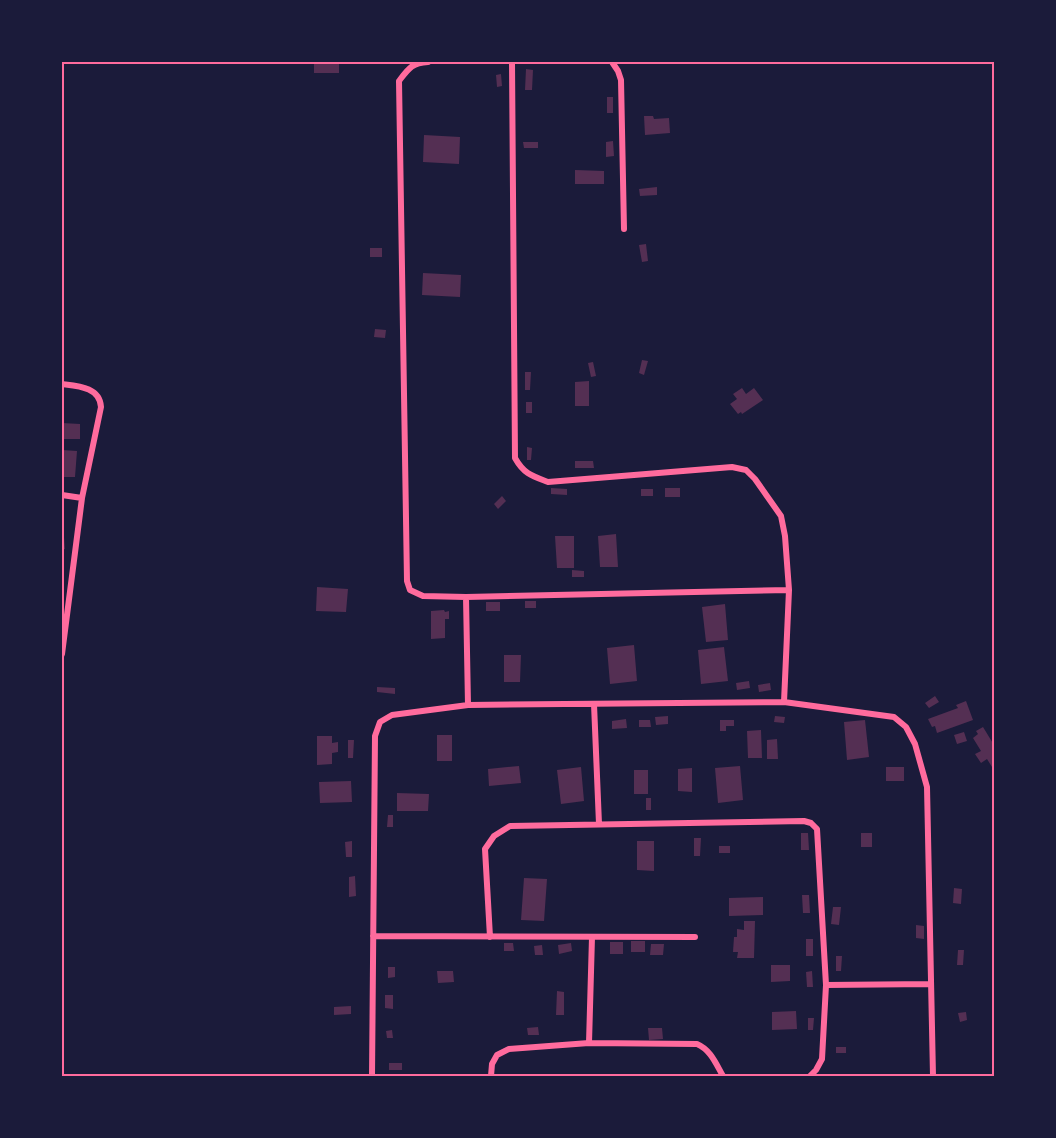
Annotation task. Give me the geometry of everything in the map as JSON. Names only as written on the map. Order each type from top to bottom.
[{"type":"street","points":[[428,62],[416,63],[399,81],[406,581],[410,590],[423,596],[466,597],[789,590]]},
{"type":"street","points":[[512,62],[515,458],[521,468],[530,475],[548,482],[732,467],[746,470],[782,516],[789,590],[784,702]]},
{"type":"street","points":[[612,62],[621,80],[624,229]]},
{"type":"street","points":[[62,384],[79,386],[95,393],[100,400],[101,407],[82,498],[64,613],[62,654]]},
{"type":"street","points":[[62,495],[82,498]]},
{"type":"street","points":[[466,597],[468,705]]},
{"type":"street","points":[[372,1077],[375,736],[380,723],[392,715],[468,705],[784,702],[894,717],[906,727],[915,744],[927,786],[933,1077]]},
{"type":"street","points":[[594,704],[599,824]]},
{"type":"street","points":[[490,938],[485,849],[494,836],[510,826],[804,821],[811,823],[817,829],[826,985],[822,1059],[810,1077]]},
{"type":"street","points":[[374,936],[695,938]]},
{"type":"street","points":[[589,1043],[592,937]]},
{"type":"street","points":[[826,985],[931,984]]},
{"type":"street","points":[[491,1077],[492,1064],[497,1055],[509,1049],[589,1043],[697,1044],[709,1052],[723,1077]]},
{"type":"building","points":[[314,62],[339,62],[339,73],[314,73]]},
{"type":"building","points":[[526,69],[533,70],[532,90],[525,90]]},
{"type":"building","points":[[501,74],[502,86],[497,87],[496,75]]},
{"type":"building","points":[[607,97],[613,97],[613,113],[607,113]]},
{"type":"building","points":[[644,116],[653,116],[654,119],[669,118],[670,133],[645,135]]},
{"type":"building","points":[[424,135],[460,137],[459,164],[423,162]]},
{"type":"building","points":[[613,141],[614,156],[606,157],[606,142]]},
{"type":"building","points":[[523,142],[538,142],[538,148],[524,148]]},
{"type":"building","points":[[575,170],[604,171],[604,184],[575,184]]},
{"type":"building","points":[[657,187],[657,195],[640,196],[639,189]]},
{"type":"building","points":[[646,244],[648,261],[642,262],[639,245]]},
{"type":"building","points":[[370,248],[382,248],[382,257],[370,257]]},
{"type":"building","points":[[423,273],[461,275],[460,297],[422,295]]},
{"type":"building","points":[[375,329],[386,330],[385,338],[374,337]]},
{"type":"building","points":[[642,360],[648,361],[644,375],[639,373]]},
{"type":"building","points":[[593,362],[596,376],[591,377],[588,363]]},
{"type":"building","points":[[525,372],[531,372],[530,390],[525,390]]},
{"type":"building","points":[[589,381],[589,406],[575,406],[575,382]]},
{"type":"building","points":[[742,388],[746,394],[754,388],[763,400],[742,414],[741,412],[738,414],[730,404],[737,399],[733,394]]},
{"type":"building","points":[[526,402],[532,402],[532,413],[526,413]]},
{"type":"building","points":[[62,423],[80,424],[80,439],[62,439]]},
{"type":"building","points":[[527,447],[532,448],[531,460],[527,460]]},
{"type":"building","points":[[62,450],[77,451],[75,477],[62,477]]},
{"type":"building","points":[[575,461],[593,461],[594,468],[575,468]]},
{"type":"building","points":[[551,488],[567,489],[567,495],[551,494]]},
{"type":"building","points":[[665,488],[680,488],[680,497],[665,497]]},
{"type":"building","points":[[641,489],[653,489],[653,496],[641,496]]},
{"type":"building","points":[[502,496],[506,501],[498,509],[494,504]]},
{"type":"building","points":[[616,534],[618,567],[600,567],[598,536]]},
{"type":"building","points":[[555,536],[574,536],[574,568],[557,568]]},
{"type":"building","points":[[62,537],[64,537],[65,549],[62,550]]},
{"type":"building","points":[[572,570],[584,571],[584,577],[572,577]]},
{"type":"building","points":[[317,587],[348,589],[346,612],[316,611]]},
{"type":"building","points":[[525,601],[536,601],[536,608],[525,608]]},
{"type":"building","points":[[486,602],[500,602],[500,611],[486,611]]},
{"type":"building","points":[[725,604],[728,640],[706,642],[702,607]]},
{"type":"building","points":[[431,611],[449,611],[449,619],[445,619],[445,638],[431,639]]},
{"type":"building","points":[[634,645],[637,681],[610,684],[607,648]]},
{"type":"building","points":[[724,647],[728,681],[701,684],[698,650]]},
{"type":"building","points":[[504,655],[521,655],[520,682],[504,682]]},
{"type":"building","points":[[749,681],[750,688],[737,690],[736,683]]},
{"type":"building","points":[[770,683],[771,690],[759,692],[758,685]]},
{"type":"building","points":[[377,687],[395,688],[395,694],[377,692]]},
{"type":"building","points":[[935,696],[939,702],[929,708],[925,703]]},
{"type":"building","points":[[966,701],[973,720],[937,733],[935,726],[932,727],[928,719],[958,708],[956,705]]},
{"type":"building","points":[[668,716],[668,724],[656,725],[655,717]]},
{"type":"building","points":[[775,716],[785,717],[784,723],[774,722]]},
{"type":"building","points":[[626,719],[627,728],[612,729],[612,721]]},
{"type":"building","points":[[639,720],[650,720],[651,727],[639,727]]},
{"type":"building","points":[[720,720],[734,720],[734,726],[726,726],[726,731],[720,731]]},
{"type":"building","points":[[865,720],[869,757],[847,760],[844,722]]},
{"type":"building","points":[[983,727],[994,745],[994,765],[992,767],[987,759],[981,763],[975,754],[981,751],[973,738],[978,734],[976,731]]},
{"type":"building","points":[[761,730],[762,758],[748,758],[747,731]]},
{"type":"building","points":[[964,732],[967,741],[957,744],[954,735]]},
{"type":"building","points":[[437,735],[452,735],[452,761],[437,761]]},
{"type":"building","points":[[317,736],[332,736],[332,743],[338,742],[338,752],[332,753],[332,764],[317,765]]},
{"type":"building","points":[[777,739],[778,759],[767,759],[767,740]]},
{"type":"building","points":[[348,740],[354,740],[353,758],[348,758]]},
{"type":"building","points":[[519,766],[521,783],[489,786],[488,769]]},
{"type":"building","points":[[740,766],[743,800],[718,803],[715,768]]},
{"type":"building","points":[[581,767],[584,801],[561,804],[557,770]]},
{"type":"building","points":[[886,767],[904,767],[904,781],[886,781]]},
{"type":"building","points":[[692,768],[692,792],[678,791],[678,769]]},
{"type":"building","points":[[634,770],[648,770],[648,794],[634,794]]},
{"type":"building","points":[[351,781],[352,802],[320,803],[319,782]]},
{"type":"building","points":[[397,793],[429,794],[428,811],[397,811]]},
{"type":"building","points":[[646,798],[651,798],[651,810],[646,810]]},
{"type":"building","points":[[388,815],[393,815],[393,827],[387,827]]},
{"type":"building","points":[[801,833],[808,833],[809,850],[801,850]]},
{"type":"building","points":[[861,833],[872,833],[872,847],[861,847]]},
{"type":"building","points":[[694,838],[701,838],[700,856],[694,856]]},
{"type":"building","points":[[352,841],[352,857],[346,857],[345,842]]},
{"type":"building","points":[[637,841],[654,841],[654,871],[637,870]]},
{"type":"building","points":[[719,846],[730,846],[730,853],[719,853]]},
{"type":"building","points":[[355,876],[356,896],[349,897],[349,877]]},
{"type":"building","points":[[524,878],[547,879],[544,921],[521,920]]},
{"type":"building","points":[[954,888],[962,889],[961,904],[953,903]]},
{"type":"building","points":[[802,895],[809,895],[810,913],[803,913]]},
{"type":"building","points":[[763,897],[763,915],[729,916],[729,898]]},
{"type":"building","points":[[833,907],[841,907],[839,925],[831,924]]},
{"type":"building","points":[[744,921],[755,921],[754,958],[737,958],[738,952],[733,952],[734,937],[737,937],[737,929],[744,930]]},
{"type":"building","points":[[916,925],[924,926],[924,939],[916,938]]},
{"type":"building","points":[[806,939],[813,939],[813,956],[806,956]]},
{"type":"building","points":[[631,941],[645,941],[645,952],[631,952]]},
{"type":"building","points":[[610,942],[623,942],[623,954],[610,954]]},
{"type":"building","points":[[504,943],[513,943],[514,951],[504,951]]},
{"type":"building","points":[[571,943],[572,951],[559,954],[558,945]]},
{"type":"building","points":[[651,944],[664,944],[663,955],[650,955]]},
{"type":"building","points":[[542,945],[543,955],[535,955],[534,946]]},
{"type":"building","points":[[958,950],[964,950],[963,965],[957,965]]},
{"type":"building","points":[[836,956],[842,956],[841,971],[836,971]]},
{"type":"building","points":[[771,965],[790,965],[790,981],[771,982]]},
{"type":"building","points":[[388,967],[395,967],[395,977],[388,978]]},
{"type":"building","points":[[437,971],[453,971],[454,982],[438,983]]},
{"type":"building","points":[[812,971],[813,987],[807,987],[806,972]]},
{"type":"building","points":[[557,991],[564,992],[564,1015],[556,1015]]},
{"type":"building","points":[[385,995],[393,995],[393,1009],[385,1008]]},
{"type":"building","points":[[351,1006],[351,1014],[334,1015],[334,1007]]},
{"type":"building","points":[[796,1011],[797,1029],[772,1030],[772,1012]]},
{"type":"building","points":[[966,1012],[967,1020],[960,1022],[958,1013]]},
{"type":"building","points":[[808,1018],[814,1018],[813,1030],[808,1030]]},
{"type":"building","points":[[538,1027],[539,1035],[528,1035],[527,1028]]},
{"type":"building","points":[[648,1028],[662,1028],[663,1039],[649,1040]]},
{"type":"building","points":[[392,1030],[393,1038],[387,1038],[386,1031]]},
{"type":"building","points":[[836,1047],[846,1047],[846,1053],[836,1053]]},
{"type":"building","points":[[389,1063],[402,1063],[402,1070],[389,1070]]}]
